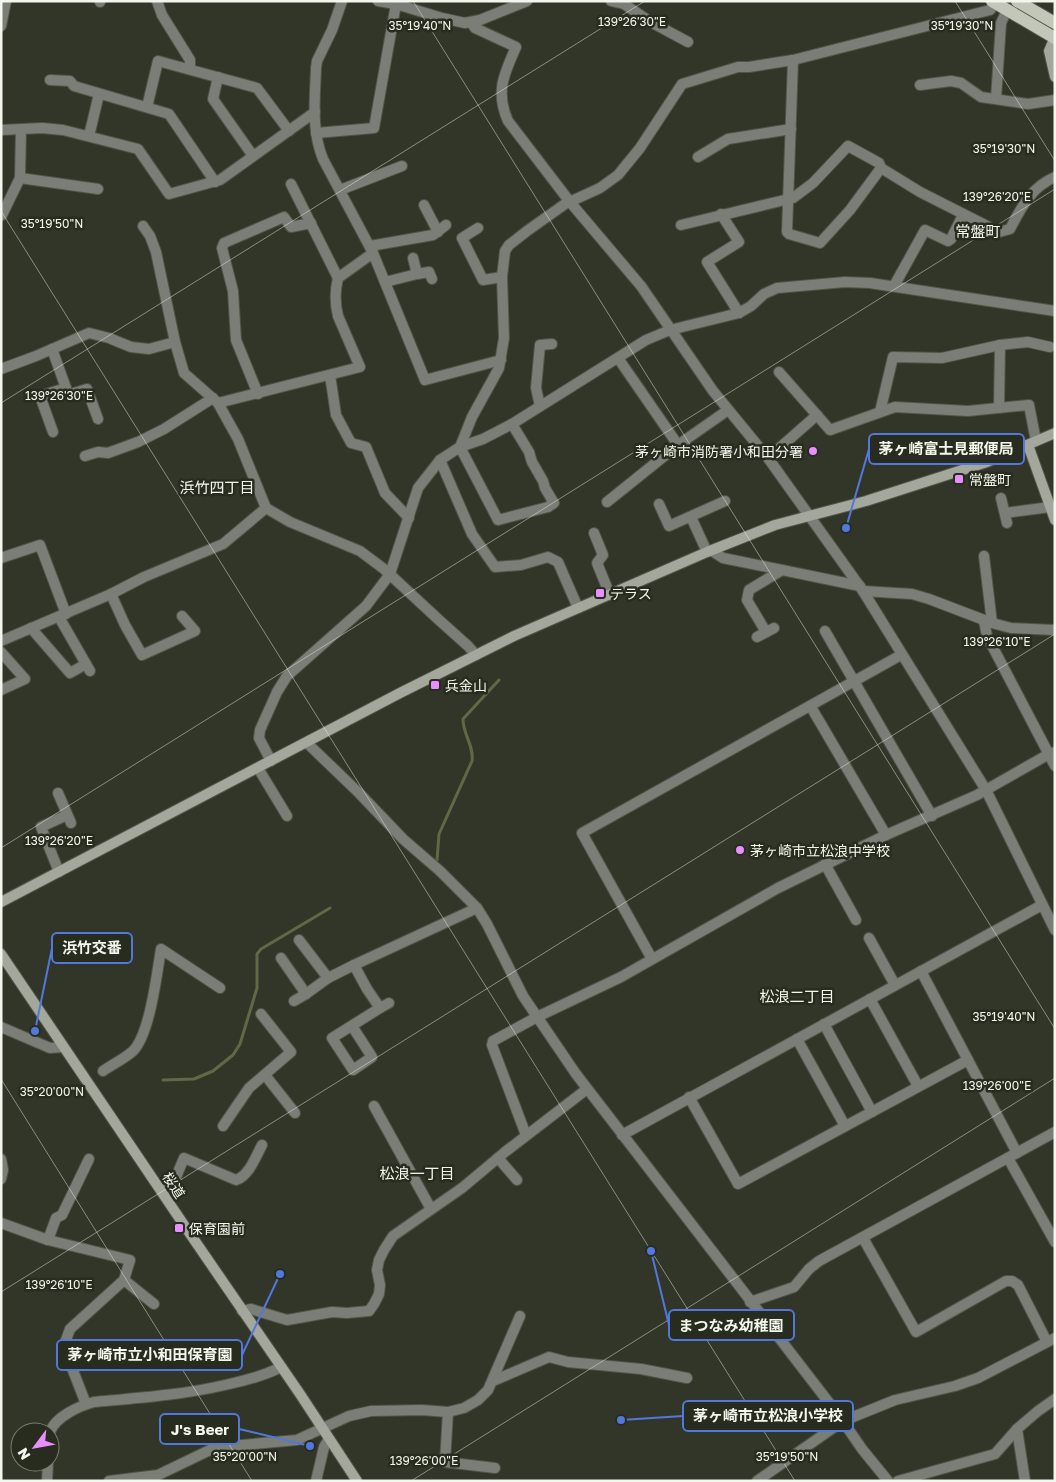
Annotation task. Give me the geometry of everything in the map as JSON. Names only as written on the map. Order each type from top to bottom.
[{"type":"main road","points":[[993,2],[1055,38]]},
{"type":"main road","points":[[1025,3],[1055,23]]},
{"type":"street","points":[[1,26],[6,1]]},
{"type":"street","points":[[157,1],[162,15],[190,60],[190,69]]},
{"type":"street","points":[[342,1],[332,30],[317,61],[315,112],[318,146],[371,250],[425,380],[501,360]]},
{"type":"street","points":[[378,1],[396,4],[465,23],[513,4],[527,1]]},
{"type":"street","points":[[611,1],[624,4],[649,22],[688,42]]},
{"type":"street","points":[[512,424],[529,452],[532,462],[554,503],[498,520],[460,447],[472,417],[499,368],[501,360],[504,338],[502,276],[505,251],[509,245],[527,231],[570,202],[600,188],[618,174],[640,148],[682,84],[738,67],[793,60],[990,10],[993,2]]},
{"type":"street","points":[[316,133],[374,128],[396,4]]},
{"type":"street","points":[[996,100],[1001,23],[1007,10]]},
{"type":"street","points":[[471,22],[476,28],[516,47],[504,73],[500,92],[503,110],[508,121],[570,202],[641,286],[713,392],[768,458],[861,589],[986,790],[1055,930]]},
{"type":"street","points":[[1055,38],[1048,52],[1055,77]]},
{"type":"street","points":[[147,108],[158,60],[258,88],[289,131]]},
{"type":"street","points":[[793,60],[789,234],[820,243],[850,210],[881,168]]},
{"type":"street","points":[[218,77],[212,99],[252,156]]},
{"type":"street","points":[[50,80],[70,81],[74,86],[169,114],[215,182]]},
{"type":"street","points":[[920,85],[951,81],[961,83],[981,96],[996,100],[1028,104],[1055,100]]},
{"type":"street","points":[[89,136],[99,94]]},
{"type":"street","points":[[1,130],[42,128],[63,130],[138,149],[169,194],[220,180],[315,112]]},
{"type":"street","points":[[2,215],[20,178],[21,129]]},
{"type":"street","points":[[698,157],[728,139],[791,129]]},
{"type":"street","points":[[681,225],[793,198],[813,183],[848,146],[879,164],[881,168],[963,215],[999,232],[1010,229],[1027,198],[1045,181],[1055,177]]},
{"type":"street","points":[[340,190],[402,166]]},
{"type":"street","points":[[20,178],[98,189]]},
{"type":"street","points":[[290,184],[338,278]]},
{"type":"street","points":[[86,456],[98,452],[108,453],[138,442],[216,400],[258,394],[360,367],[336,308],[336,284],[338,278],[371,250],[433,235],[442,228],[424,205]]},
{"type":"street","points":[[721,214],[739,242],[707,262],[739,313]]},
{"type":"street","points":[[894,286],[925,230],[948,241],[951,239],[963,215]]},
{"type":"street","points":[[258,394],[236,340],[233,291],[222,248],[224,244],[284,217],[291,227],[311,223]]},
{"type":"street","points":[[143,226],[150,236],[156,252],[175,342],[184,373],[216,400],[238,440],[266,508],[290,522],[360,551],[390,574],[476,655]]},
{"type":"street","points":[[478,228],[462,238],[478,271],[483,280],[502,276]]},
{"type":"street","points":[[413,258],[417,274]]},
{"type":"street","points":[[385,282],[429,272],[432,279]]},
{"type":"street","points":[[271,761],[259,738],[260,730],[277,692],[287,676],[366,606],[390,574],[418,488],[440,460],[460,447],[484,439],[512,424],[646,340],[670,330],[739,313],[751,306],[764,294],[778,288],[845,282],[894,286],[1055,311]]},
{"type":"street","points":[[1,369],[89,333],[109,338],[131,348],[149,349],[175,342]]},
{"type":"street","points":[[880,412],[893,357],[942,358],[1000,345],[1028,342],[1050,347]]},
{"type":"street","points":[[540,406],[536,388],[540,345],[552,344]]},
{"type":"street","points":[[999,408],[1000,345]]},
{"type":"street","points":[[52,349],[68,395],[87,389],[98,419]]},
{"type":"street","points":[[618,358],[678,445]]},
{"type":"street","points":[[779,372],[830,430],[895,407],[968,411],[1029,405],[1032,443],[1055,520]]},
{"type":"street","points":[[330,375],[336,415],[351,444],[366,447],[385,493],[409,518]]},
{"type":"street","points":[[53,432],[40,396],[66,388]]},
{"type":"street","points":[[607,502],[678,445],[728,410]]},
{"type":"street","points":[[768,458],[816,415]]},
{"type":"street","points":[[1,902],[514,636],[774,525],[866,501],[987,462],[1055,433]]},
{"type":"street","points":[[440,460],[472,534],[494,567],[521,565],[548,557],[558,562],[578,608]]},
{"type":"street","points":[[1001,498],[1006,518],[1050,507]]},
{"type":"street","points":[[659,504],[669,526],[725,501]]},
{"type":"street","points":[[1,642],[223,544],[266,508]]},
{"type":"street","points":[[691,517],[709,552],[723,558],[861,589],[912,594],[988,622],[1029,630],[1055,630]]},
{"type":"street","points":[[594,533],[603,555],[597,563],[610,594]]},
{"type":"street","points":[[1,558],[40,545],[62,616],[88,667],[70,673],[31,628]]},
{"type":"street","points":[[984,556],[988,622],[987,636],[1052,753],[1055,766]]},
{"type":"street","points":[[766,632],[746,600],[749,590],[782,570]]},
{"type":"street","points":[[111,594],[125,625],[142,655],[195,631],[182,616]]},
{"type":"street","points":[[826,631],[932,816]]},
{"type":"street","points":[[1,652],[25,679],[1,690]]},
{"type":"street","points":[[652,959],[582,834],[901,655]]},
{"type":"street","points":[[811,706],[886,835]]},
{"type":"street","points":[[307,743],[403,839],[440,871],[477,908],[523,996],[587,1089],[843,1421],[862,1450],[888,1481]]},
{"type":"street","points":[[526,1135],[492,1045],[494,1041],[537,1017],[621,977],[778,888],[886,835],[932,816],[986,790],[1052,753]]},
{"type":"street","points":[[258,768],[287,816]]},
{"type":"street","points":[[58,793],[69,819],[41,828],[59,872]]},
{"type":"street","points":[[826,864],[856,920]]},
{"type":"street","points":[[622,1135],[1042,905]]},
{"type":"street","points":[[294,1001],[328,978],[477,908]]},
{"type":"street","points":[[869,938],[895,985]]},
{"type":"street","points":[[299,940],[328,978]]},
{"type":"street","points":[[103,1071],[134,1050],[140,1041],[149,1015],[161,949],[220,988]]},
{"type":"street","name":"桜道","points":[[1,954],[357,1481]]},
{"type":"street","points":[[281,958],[306,994]]},
{"type":"street","points":[[352,1026],[384,1006],[354,965]]},
{"type":"street","points":[[921,971],[968,1060],[1012,1156],[1055,1242]]},
{"type":"street","points":[[870,999],[918,1086]]},
{"type":"street","points":[[223,1126],[249,1088],[291,1052],[261,1014]]},
{"type":"street","points":[[824,1024],[872,1112]]},
{"type":"street","points":[[1,1027],[50,1048],[64,1046]]},
{"type":"street","points":[[797,1039],[845,1126]]},
{"type":"street","points":[[689,1097],[738,1184],[968,1060]]},
{"type":"street","points":[[265,1075],[295,1113]]},
{"type":"street","points":[[242,1310],[251,1309],[287,1320],[332,1312],[347,1313],[369,1310],[379,1294],[380,1285],[377,1270],[384,1250],[393,1236],[462,1188],[526,1135],[587,1089]]},
{"type":"street","points":[[374,1106],[431,1210]]},
{"type":"street","points":[[750,1302],[794,1287],[809,1269],[819,1261],[1055,1132]]},
{"type":"street","points":[[159,1187],[176,1178],[184,1158],[236,1180],[241,1179],[252,1165],[262,1145]]},
{"type":"street","points":[[498,1158],[517,1180]]},
{"type":"street","points":[[1,1159],[3,1170],[1,1179]]},
{"type":"street","points":[[48,1240],[56,1218],[62,1215],[89,1160]]},
{"type":"street","points":[[1,1223],[48,1240],[130,1260],[124,1280],[70,1329],[66,1340],[65,1350],[86,1404]]},
{"type":"street","points":[[757,1481],[843,1421],[896,1400],[955,1386],[978,1378],[1051,1340],[1018,1285],[1012,1280],[1006,1281],[916,1332],[863,1238]]},
{"type":"street","points":[[124,1280],[154,1304]]},
{"type":"street","points":[[109,1481],[158,1474],[210,1450],[297,1440],[349,1416],[371,1411],[422,1410],[448,1412],[464,1408],[478,1400],[488,1390],[520,1316]]},
{"type":"street","points":[[493,1381],[549,1357],[568,1362],[641,1369],[687,1378]]},
{"type":"street","points":[[56,1422],[86,1404],[94,1402],[191,1393],[241,1381],[281,1367]]},
{"type":"street","points":[[898,1481],[995,1454],[1016,1429],[1055,1399]]},
{"type":"street","points":[[448,1412],[445,1462],[495,1468]]},
{"type":"street","points":[[1016,1429],[1025,1481]]},
{"type":"street","points":[[316,1481],[324,1447],[329,1439]]},
{"type":"street","points":[[158,1474],[168,1481]]},
{"type":"waterway","points":[[437,860],[439,834],[472,761],[463,719],[499,680]]},
{"type":"waterway","points":[[163,1080],[194,1079],[213,1071],[233,1055],[240,1044],[257,988],[257,954],[261,949],[330,908]]},
{"type":"place","name":"茅ヶ崎市消防署小和田分署","points":[[813,451]]},
{"type":"place","name":"常盤町","points":[[959,479]]},
{"type":"place","name":"茅ヶ崎富士見郵便局","points":[[846,528]]},
{"type":"place","name":"テラス","points":[[600,593]]},
{"type":"place","name":"兵金山","points":[[435,685]]},
{"type":"place","name":"茅ヶ崎市立松浪中学校","points":[[740,850]]},
{"type":"place","name":"浜竹交番","points":[[35,1031]]},
{"type":"place","name":"保育園前","points":[[179,1228]]},
{"type":"place","name":"まつなみ幼稚園","points":[[651,1251]]},
{"type":"place","name":"茅ヶ崎市立小和田保育園","points":[[280,1274]]},
{"type":"place","name":"茅ヶ崎市立松浪小学校","points":[[621,1420]]},
{"type":"place","name":"J's Beer","points":[[310,1446]]},
{"type":"district","name":"常盤町","points":[[978,231]]},
{"type":"district","name":"浜竹四丁目","points":[[217,487]]},
{"type":"district","name":"松浪二丁目","points":[[797,996]]},
{"type":"district","name":"松浪一丁目","points":[[417,1173]]}]
